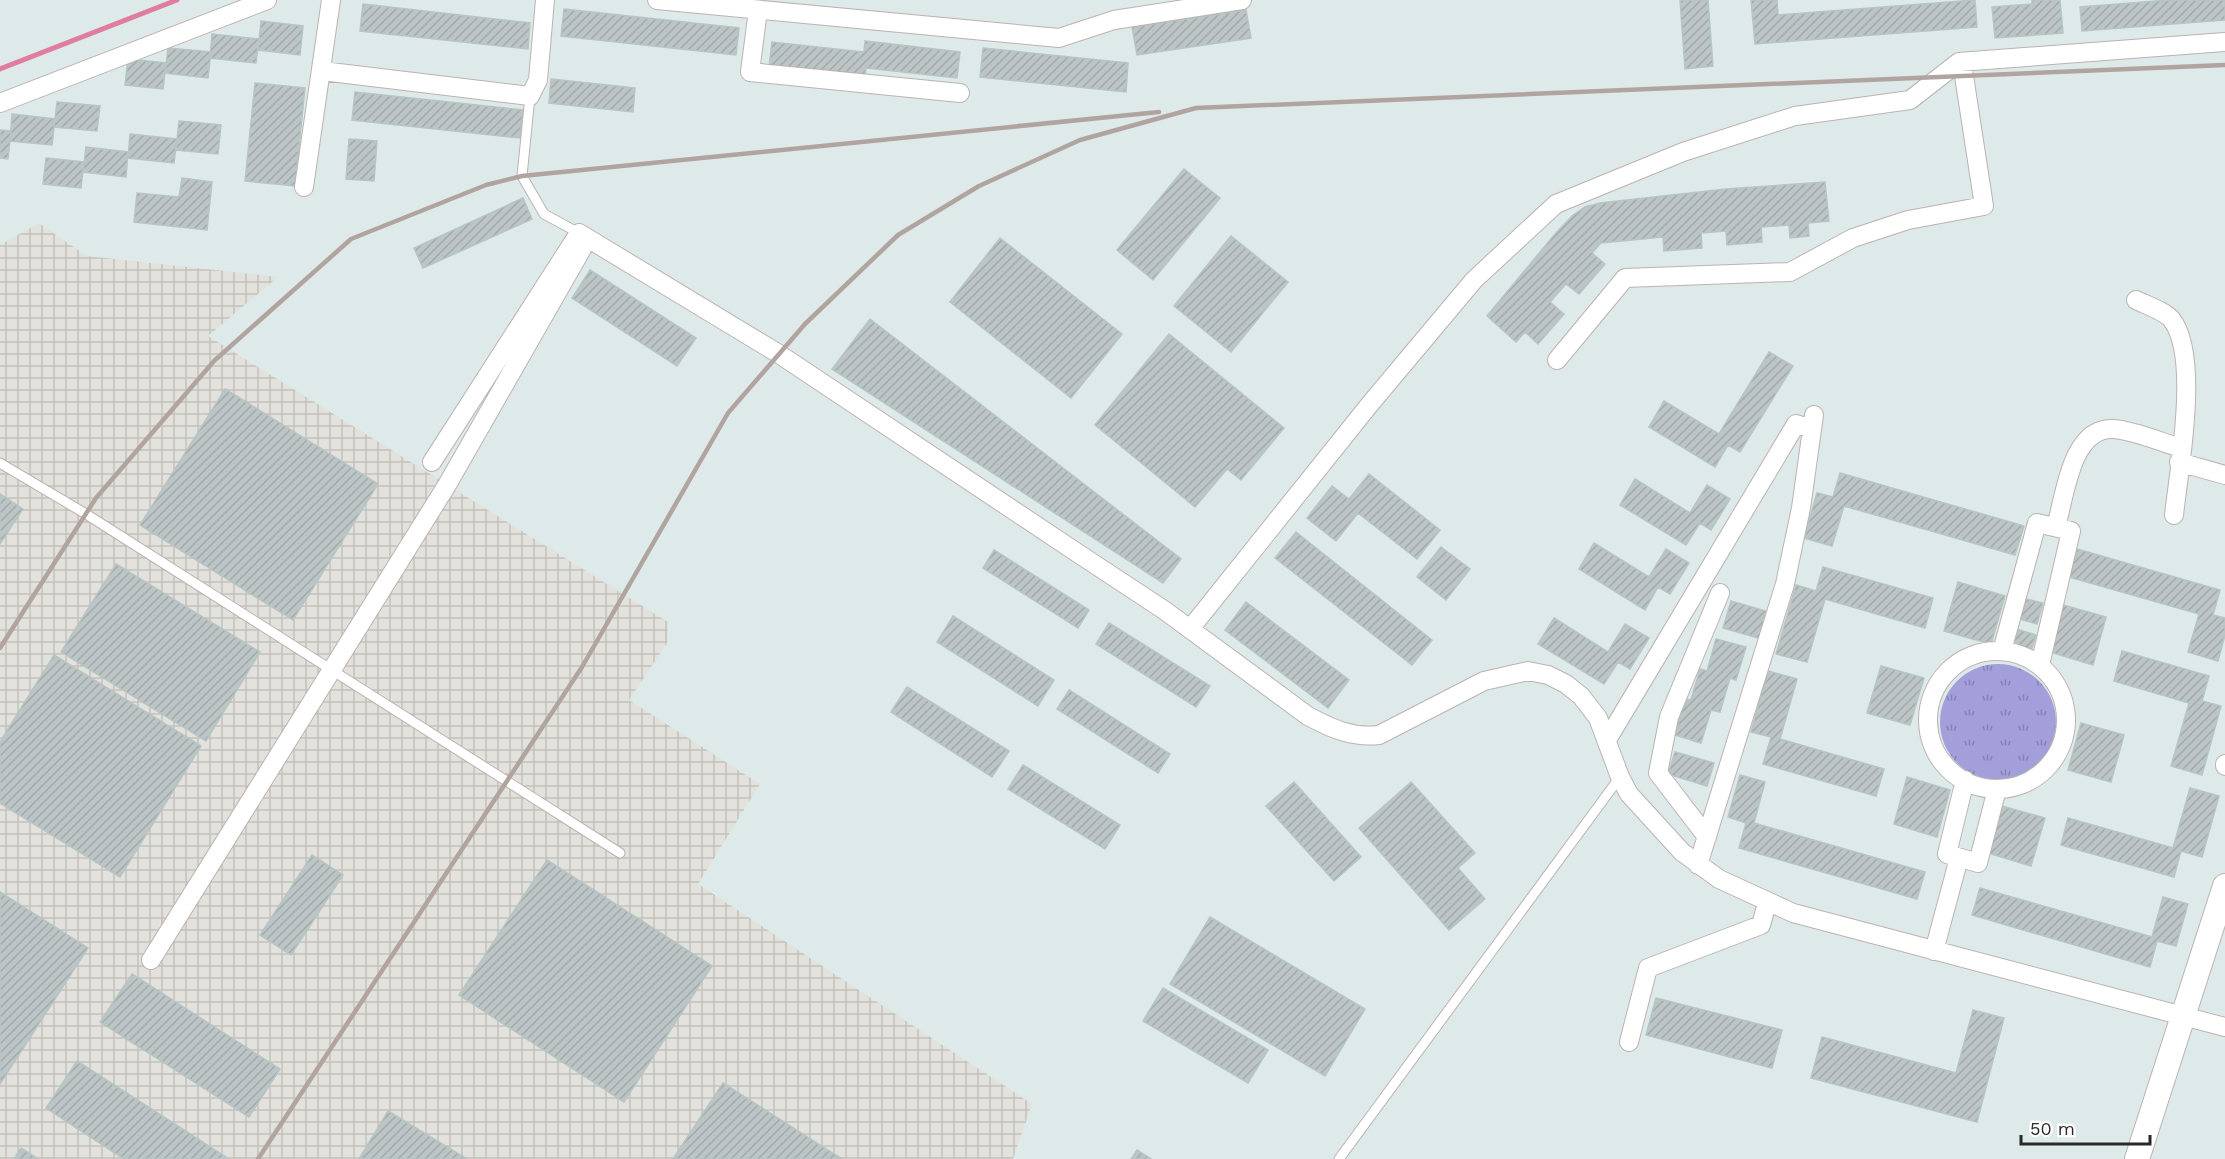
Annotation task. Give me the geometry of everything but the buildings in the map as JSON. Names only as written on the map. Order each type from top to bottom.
[{"type":"street","points":[[0,102],[267,0]]},
{"type":"street","points":[[304,188],[331,0]]},
{"type":"street","points":[[322,71],[530,96],[538,80],[545,0]]},
{"type":"street","points":[[657,0],[1059,38],[1114,20],[1242,0]]},
{"type":"street","points":[[758,10],[750,72],[960,93]]},
{"type":"street","points":[[1190,629],[1370,404],[1474,280],[1556,204],[1683,152],[1795,116],[1910,100],[1959,62],[2225,42]]},
{"type":"street","points":[[1557,360],[1625,278],[1790,272],[1852,238],[1908,219],[1984,206],[1964,76],[1959,62]]},
{"type":"street","points":[[584,235],[779,354],[1190,629],[1308,716],[1350,734],[1363,737],[1380,735],[1484,681],[1528,671],[1548,675],[1566,684],[1581,696],[1598,718],[1620,777],[1629,794],[1698,865],[1767,903],[1793,913],[2225,1028]]},
{"type":"street","points":[[432,462],[584,235]]},
{"type":"street","points":[[151,960],[447,485],[584,235]]},
{"type":"street","points":[[2136,300],[2171,318],[2180,335],[2187,370],[2174,515]]},
{"type":"street","points":[[1607,740],[1796,424],[1813,422],[1801,508],[1785,584],[1698,865]]},
{"type":"street","points":[[2056,527],[2079,447],[2095,433],[2116,429],[2225,475]]},
{"type":"street","points":[[2002,651],[2037,523],[2071,531],[2040,665]]},
{"type":"street","points":[[1707,837],[1658,773],[1669,717],[1720,593]]},
{"type":"street","points":[[1989,650],[2016,652],[2040,665],[2058,686],[2067,711],[2064,739],[2052,763],[2031,781],[2005,789],[1978,787],[1953,775],[1936,754],[1927,728],[1929,700],[1942,676],[1962,658],[1989,650]]},
{"type":"street","points":[[1965,780],[1947,854],[1959,858],[1978,863],[1996,789]]},
{"type":"street","points":[[1934,951],[1959,858]]},
{"type":"street","points":[[2137,1159],[2225,886]]},
{"type":"street","points":[[1629,1042],[1648,968],[1761,925],[1767,903]]},
{"type":"lane","points":[[530,96],[522,176],[544,214],[584,235]]},
{"type":"lane","points":[[0,463],[332,669],[507,784],[620,853]]},
{"type":"lane","points":[[1339,1159],[1620,777]]},
{"type":"shaded area","points":[[39,223],[87,256],[278,277],[208,336],[668,622],[667,643],[629,700],[760,784],[698,884],[1032,1104],[1013,1159],[0,1159],[0,245]]},
{"type":"green space","points":[[1998,664],[2020,668],[2039,681],[2052,700],[2056,722],[2052,744],[2039,763],[2020,776],[1998,780],[1976,776],[1957,763],[1944,744],[1940,722],[1944,700],[1957,681],[1976,668]]},
{"type":"waterway","points":[[0,69],[177,0]]},
{"type":"railway","points":[[258,1159],[582,667],[728,413],[805,324],[898,235],[979,186],[1080,140],[1196,108],[2225,65]]},
{"type":"railway","points":[[0,648],[96,498],[214,361],[351,239],[486,185],[522,176],[1159,112]]}]
